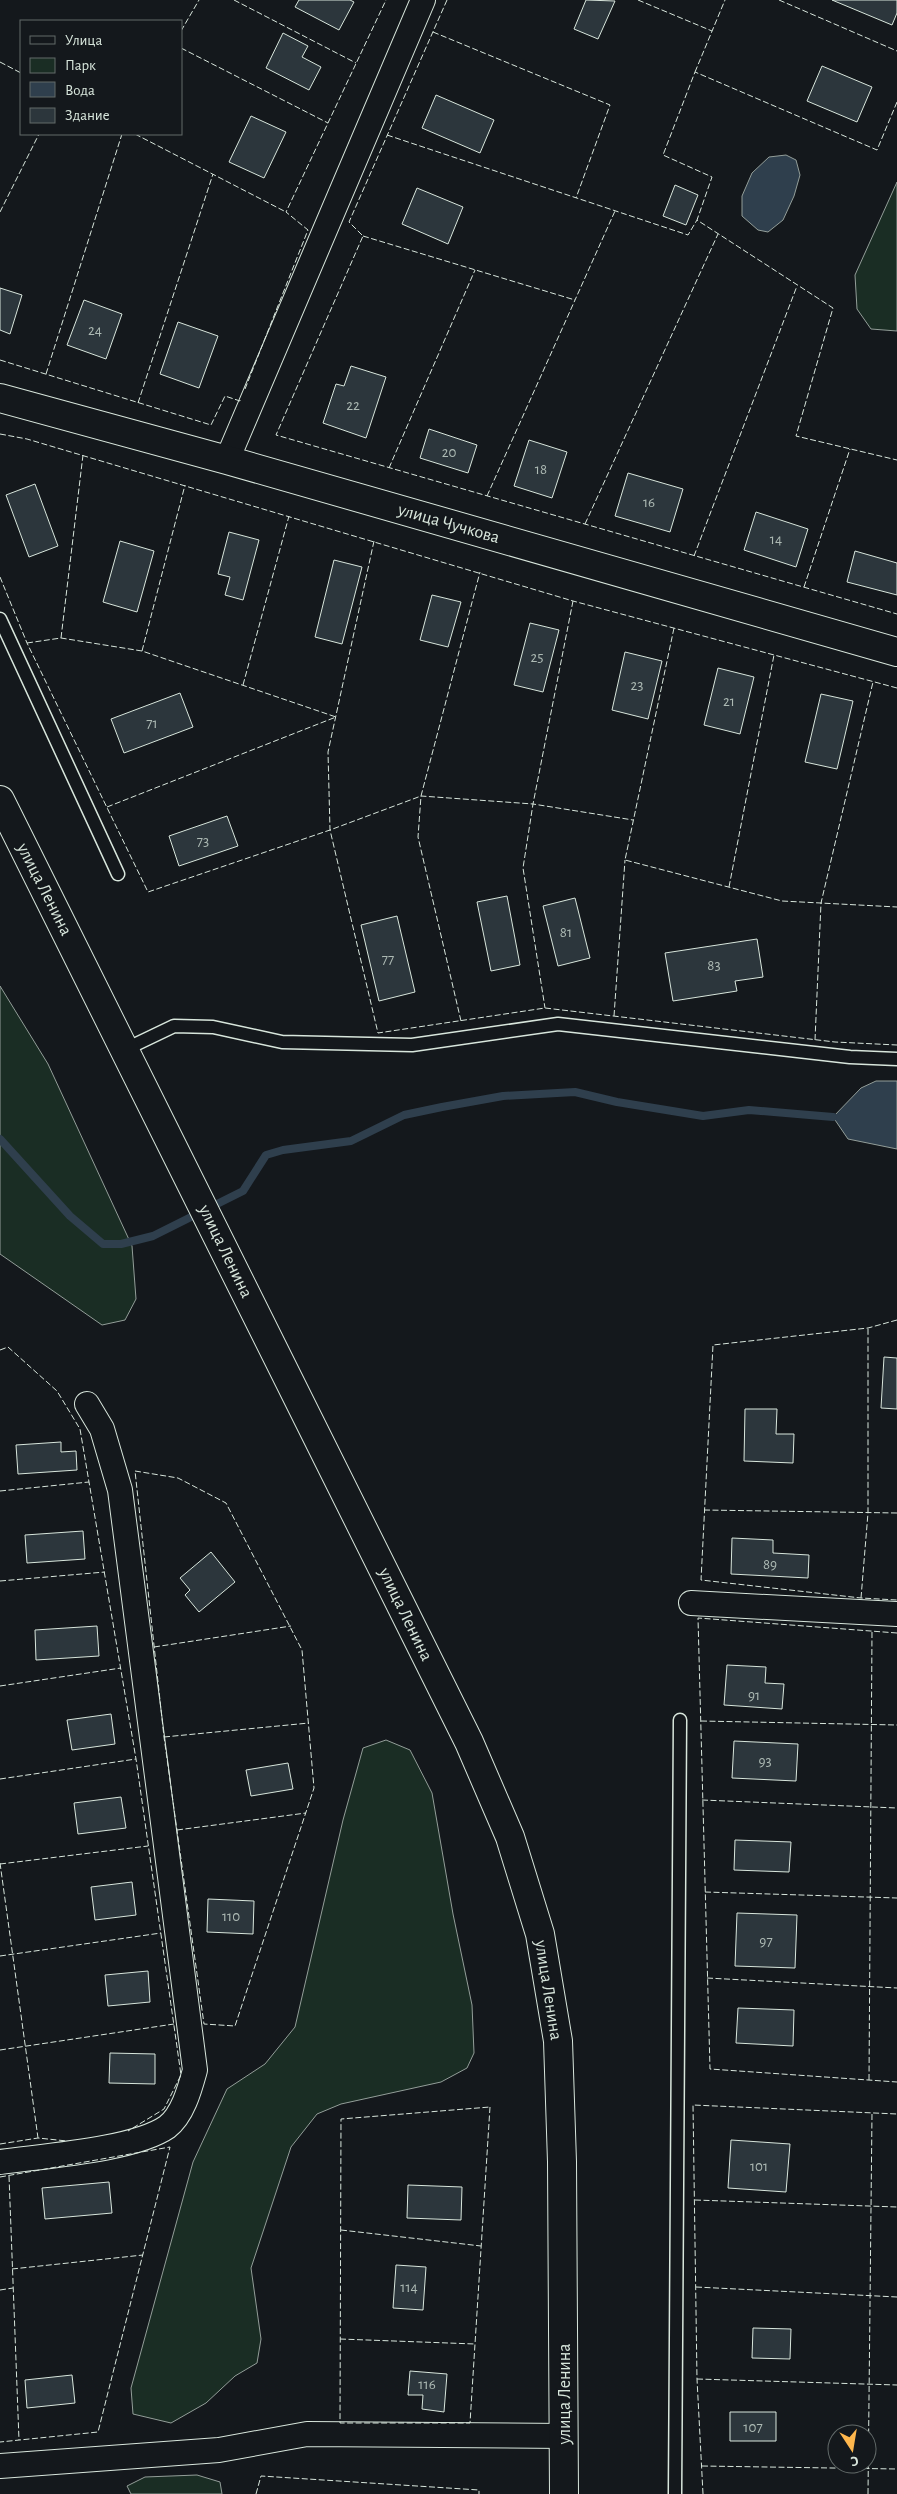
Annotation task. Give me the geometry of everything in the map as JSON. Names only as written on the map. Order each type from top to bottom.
[{"type":"main road","name":"улица Чучкова","points":[[0,398],[227,460],[897,652]]},
{"type":"main road","name":"улица Ленина","points":[[0,800],[126,1049],[470,1742],[510,1838],[540,1934],[558,2041],[565,2436],[564,2494]]},
{"type":"street","points":[[227,460],[423,0]]},
{"type":"street","points":[[0,2162],[140,2140],[168,2126],[186,2099],[195,2070],[120,1490],[102,1429],[87,1404]]},
{"type":"street","points":[[691,1603],[897,1614]]},
{"type":"street","points":[[0,2466],[219,2450],[307,2434],[565,2436]]},
{"type":"lane","points":[[0,619],[118,874]]},
{"type":"lane","points":[[126,1049],[174,1026],[213,1027],[282,1042],[412,1045],[558,1024],[850,1057],[897,1059]]},
{"type":"lane","points":[[675,2494],[680,1720]]},
{"type":"green space","points":[[897,182],[897,331],[871,329],[857,309],[855,275]]},
{"type":"green space","points":[[0,986],[48,1064],[132,1246],[136,1299],[125,1320],[102,1325],[0,1254]]},
{"type":"green space","points":[[386,1740],[410,1750],[432,1793],[453,1914],[472,2005],[474,2053],[467,2068],[441,2082],[341,2104],[317,2114],[291,2147],[251,2268],[261,2339],[257,2363],[235,2376],[206,2403],[171,2423],[133,2414],[131,2388],[193,2162],[227,2089],[265,2064],[295,2027],[343,1820],[363,1748]]},
{"type":"green space","points":[[197,2475],[220,2482],[222,2494],[131,2494],[127,2486],[145,2477]]},
{"type":"water","points":[[786,155],[796,160],[800,175],[794,196],[783,220],[768,232],[758,230],[742,216],[742,196],[752,173],[769,157]]},
{"type":"water","points":[[876,1081],[897,1081],[897,1149],[848,1139],[833,1117],[861,1088]]},
{"type":"building","points":[[299,0],[350,0],[354,2],[339,30],[295,7]]},
{"type":"building","points":[[586,0],[615,1],[598,39],[574,29]]},
{"type":"building","points":[[832,0],[897,0],[897,13],[892,25]]},
{"type":"building","points":[[283,33],[308,46],[302,57],[321,67],[309,90],[266,68]]},
{"type":"building","points":[[822,66],[872,87],[857,122],[807,101]]},
{"type":"building","points":[[436,95],[494,120],[480,153],[422,128]]},
{"type":"building","points":[[251,116],[286,132],[264,178],[229,162]]},
{"type":"building","points":[[675,185],[698,195],[686,225],[663,216]]},
{"type":"building","points":[[417,188],[463,207],[448,244],[402,224]]},
{"type":"building","points":[[0,288],[22,295],[10,334],[0,330]]},
{"type":"building","points":[[84,300],[122,314],[106,359],[67,345]]},
{"type":"building","points":[[178,322],[218,336],[199,388],[160,374]]},
{"type":"building","points":[[351,366],[386,377],[366,438],[323,423],[336,384],[344,386]]},
{"type":"building","points":[[429,429],[477,445],[468,473],[420,458]]},
{"type":"building","points":[[529,440],[567,452],[552,498],[514,486]]},
{"type":"building","points":[[628,473],[683,489],[670,532],[615,516]]},
{"type":"building","points":[[35,484],[58,546],[29,557],[6,495]]},
{"type":"building","points":[[756,512],[808,529],[796,567],[744,550]]},
{"type":"building","points":[[229,532],[259,540],[243,600],[225,595],[230,577],[218,574]]},
{"type":"building","points":[[120,541],[154,551],[137,612],[103,602]]},
{"type":"building","points":[[855,551],[897,563],[897,595],[847,582]]},
{"type":"building","points":[[334,560],[362,567],[342,644],[315,637]]},
{"type":"building","points":[[432,595],[461,602],[448,647],[420,640]]},
{"type":"building","points":[[530,623],[559,630],[543,692],[514,685]]},
{"type":"building","points":[[625,652],[662,661],[648,719],[612,710]]},
{"type":"building","points":[[718,668],[754,677],[740,734],[704,725]]},
{"type":"building","points":[[180,693],[193,727],[124,753],[111,719]]},
{"type":"building","points":[[821,694],[853,701],[837,769],[805,762]]},
{"type":"building","points":[[227,816],[238,846],[179,866],[169,836]]},
{"type":"building","points":[[507,896],[520,965],[491,971],[477,902]]},
{"type":"building","points":[[575,898],[590,958],[558,966],[543,906]]},
{"type":"building","points":[[397,916],[415,992],[379,1001],[361,925]]},
{"type":"building","points":[[757,939],[763,977],[735,981],[737,991],[673,1001],[665,953]]},
{"type":"building","points":[[884,1357],[897,1358],[897,1409],[881,1408]]},
{"type":"building","points":[[745,1409],[777,1409],[776,1434],[794,1434],[793,1463],[744,1461]]},
{"type":"building","points":[[61,1442],[61,1452],[76,1451],[77,1470],[18,1474],[16,1445]]},
{"type":"building","points":[[83,1531],[85,1559],[27,1563],[25,1535]]},
{"type":"building","points":[[732,1538],[773,1540],[773,1553],[809,1555],[808,1578],[731,1574]]},
{"type":"building","points":[[211,1552],[235,1582],[199,1612],[185,1595],[190,1590],[180,1578]]},
{"type":"building","points":[[97,1626],[99,1656],[36,1660],[35,1630]]},
{"type":"building","points":[[727,1665],[766,1667],[765,1683],[784,1684],[782,1709],[724,1705]]},
{"type":"building","points":[[111,1714],[115,1744],[72,1750],[67,1720]]},
{"type":"building","points":[[734,1741],[798,1744],[796,1781],[732,1778]]},
{"type":"building","points":[[288,1763],[293,1789],[251,1796],[246,1770]]},
{"type":"building","points":[[121,1797],[126,1828],[78,1834],[74,1803]]},
{"type":"building","points":[[735,1840],[791,1842],[789,1872],[734,1870]]},
{"type":"building","points":[[132,1882],[136,1915],[95,1920],[91,1887]]},
{"type":"building","points":[[208,1899],[254,1901],[253,1934],[207,1932]]},
{"type":"building","points":[[737,1913],[797,1915],[795,1968],[735,1966]]},
{"type":"building","points":[[148,1971],[150,2002],[108,2006],[105,1975]]},
{"type":"building","points":[[738,2008],[794,2010],[793,2046],[736,2043]]},
{"type":"building","points":[[110,2053],[155,2054],[155,2084],[109,2083]]},
{"type":"building","points":[[731,2140],[790,2144],[786,2192],[728,2188]]},
{"type":"building","points":[[109,2182],[112,2213],[45,2219],[42,2188]]},
{"type":"building","points":[[408,2185],[462,2187],[461,2220],[407,2218]]},
{"type":"building","points":[[396,2265],[426,2267],[423,2310],[393,2308]]},
{"type":"building","points":[[753,2328],[791,2329],[790,2359],[752,2358]]},
{"type":"building","points":[[410,2371],[447,2374],[444,2412],[422,2409],[423,2395],[408,2395]]},
{"type":"building","points":[[72,2375],[75,2403],[27,2408],[25,2380]]},
{"type":"building","points":[[730,2412],[776,2412],[776,2441],[730,2441]]},
{"type":"waterway","points":[[0,1139],[70,1216],[103,1244],[121,1244],[153,1236],[243,1191],[266,1155],[283,1150],[351,1141],[404,1115],[503,1096],[575,1092],[617,1102],[703,1116],[749,1110],[833,1117]]},
{"type":"fence","points":[[182,29],[199,0]]},
{"type":"fence","points":[[234,0],[356,63]]},
{"type":"fence","points":[[245,389],[308,230],[286,212],[386,0]]},
{"type":"fence","points":[[447,0],[349,222],[363,236],[276,435],[897,614]]},
{"type":"fence","points":[[638,0],[712,31]]},
{"type":"fence","points":[[695,72],[725,0]]},
{"type":"fence","points":[[779,0],[897,51]]},
{"type":"fence","points":[[433,32],[610,105],[576,198]]},
{"type":"fence","points":[[182,49],[328,123]]},
{"type":"fence","points":[[0,62],[20,72]]},
{"type":"fence","points":[[897,102],[877,150],[695,72],[663,155],[712,177],[697,220],[833,308],[796,436],[897,460]]},
{"type":"fence","points":[[0,212],[38,135]]},
{"type":"fence","points":[[46,374],[122,135]]},
{"type":"fence","points":[[137,135],[286,212]]},
{"type":"fence","points":[[387,135],[688,235],[697,220]]},
{"type":"fence","points":[[138,403],[213,174]]},
{"type":"fence","points":[[487,496],[615,211]]},
{"type":"fence","points":[[585,524],[718,234]]},
{"type":"fence","points":[[363,236],[575,300]]},
{"type":"fence","points":[[389,468],[475,270]]},
{"type":"fence","points":[[694,556],[797,286]]},
{"type":"fence","points":[[0,360],[211,425],[225,396],[240,401],[241,398]]},
{"type":"fence","points":[[0,434],[27,439],[573,601],[897,688]]},
{"type":"fence","points":[[804,587],[850,449]]},
{"type":"fence","points":[[61,638],[83,455]]},
{"type":"fence","points":[[142,651],[185,485]]},
{"type":"fence","points":[[243,685],[289,516]]},
{"type":"fence","points":[[374,541],[328,752],[330,830],[421,796],[480,572]]},
{"type":"fence","points":[[0,577],[27,643],[148,892],[330,830],[378,1033],[545,1008],[835,1042],[897,1045]]},
{"type":"fence","points":[[573,601],[533,804],[633,820]]},
{"type":"fence","points":[[674,628],[625,860],[782,901],[897,907]]},
{"type":"fence","points":[[27,643],[61,638],[142,651],[336,717]]},
{"type":"fence","points":[[729,887],[774,655]]},
{"type":"fence","points":[[815,1040],[821,903],[873,682]]},
{"type":"fence","points":[[107,807],[336,717]]},
{"type":"fence","points":[[461,1021],[418,837],[421,796],[533,804],[523,868],[545,1008]]},
{"type":"fence","points":[[614,1016],[625,860]]},
{"type":"fence","points":[[897,1320],[868,1328],[713,1345],[701,1580],[861,1598],[897,1600]]},
{"type":"fence","points":[[861,1598],[868,1513],[868,1328]]},
{"type":"fence","points":[[0,1350],[8,1347],[57,1391],[80,1429],[136,1759],[181,2075],[164,2109],[128,2131]]},
{"type":"fence","points":[[135,1471],[178,1478],[226,1503],[302,1650],[314,1788],[235,2026],[204,2024],[164,1737],[135,1471]]},
{"type":"fence","points":[[0,1491],[89,1482]]},
{"type":"fence","points":[[704,1510],[897,1513]]},
{"type":"fence","points":[[0,1581],[105,1572]]},
{"type":"fence","points":[[897,1633],[698,1618],[710,2069],[897,2082]]},
{"type":"fence","points":[[154,1647],[291,1626]]},
{"type":"fence","points":[[869,2080],[872,1631]]},
{"type":"fence","points":[[0,1686],[121,1668]]},
{"type":"fence","points":[[701,1721],[897,1725]]},
{"type":"fence","points":[[164,1737],[309,1723]]},
{"type":"fence","points":[[0,1779],[136,1759]]},
{"type":"fence","points":[[702,1800],[897,1808]]},
{"type":"fence","points":[[177,1830],[306,1813]]},
{"type":"fence","points":[[0,1864],[148,1846]]},
{"type":"fence","points":[[0,1863],[38,2138]]},
{"type":"fence","points":[[705,1892],[897,1898]]},
{"type":"fence","points":[[0,1956],[161,1933]]},
{"type":"fence","points":[[707,1978],[897,1988]]},
{"type":"fence","points":[[0,2050],[174,2024]]},
{"type":"fence","points":[[703,2494],[697,2379],[693,2105],[897,2114]]},
{"type":"fence","points":[[490,2107],[470,2423],[340,2423],[341,2119],[490,2107]]},
{"type":"fence","points":[[868,2494],[872,2113]]},
{"type":"fence","points":[[0,2144],[38,2138],[67,2141]]},
{"type":"fence","points":[[0,2177],[170,2147],[98,2432],[0,2442]]},
{"type":"fence","points":[[9,2176],[19,2440]]},
{"type":"fence","points":[[695,2200],[897,2207]]},
{"type":"fence","points":[[341,2230],[481,2246]]},
{"type":"fence","points":[[12,2269],[143,2255]]},
{"type":"fence","points":[[696,2287],[897,2297]]},
{"type":"fence","points":[[0,2290],[13,2288]]},
{"type":"fence","points":[[340,2339],[475,2344]]},
{"type":"fence","points":[[697,2379],[897,2385]]},
{"type":"fence","points":[[702,2466],[897,2469]]},
{"type":"fence","points":[[256,2494],[261,2476],[479,2490],[479,2494]]}]
